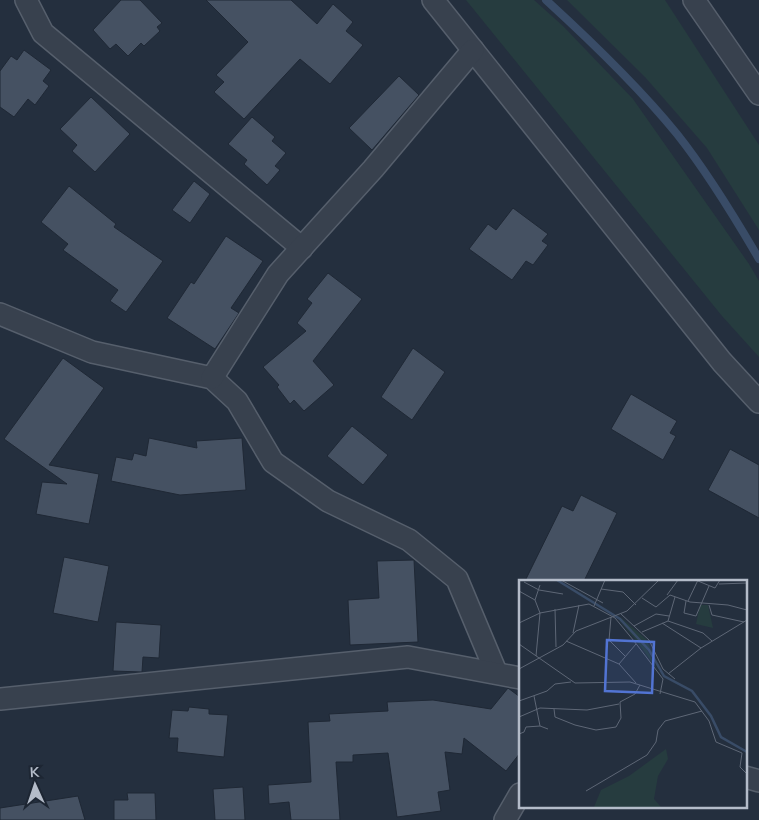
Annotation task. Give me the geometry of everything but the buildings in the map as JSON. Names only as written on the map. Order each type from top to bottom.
[{"type":"street","points":[[26,0],[42,34],[302,248]]},
{"type":"street","points":[[433,0],[722,362],[759,402]]},
{"type":"street","points":[[694,0],[759,94]]},
{"type":"street","points":[[212,378],[278,274],[373,169],[473,50]]},
{"type":"street","points":[[0,314],[92,352],[212,378],[237,401],[273,462],[328,501],[409,540],[457,579],[496,672]]},
{"type":"street","points":[[0,699],[408,657],[519,678]]},
{"type":"street","points":[[746,777],[759,782]]},
{"type":"street","points":[[506,820],[519,796]]},
{"type":"green space","points":[[466,0],[534,0],[563,26],[633,99],[759,281],[759,357],[722,316]]},
{"type":"green space","points":[[567,0],[665,0],[759,145],[759,230],[707,148],[645,77]]},
{"type":"waterway","points":[[546,0],[614,65],[677,134],[720,195],[759,259]]}]
